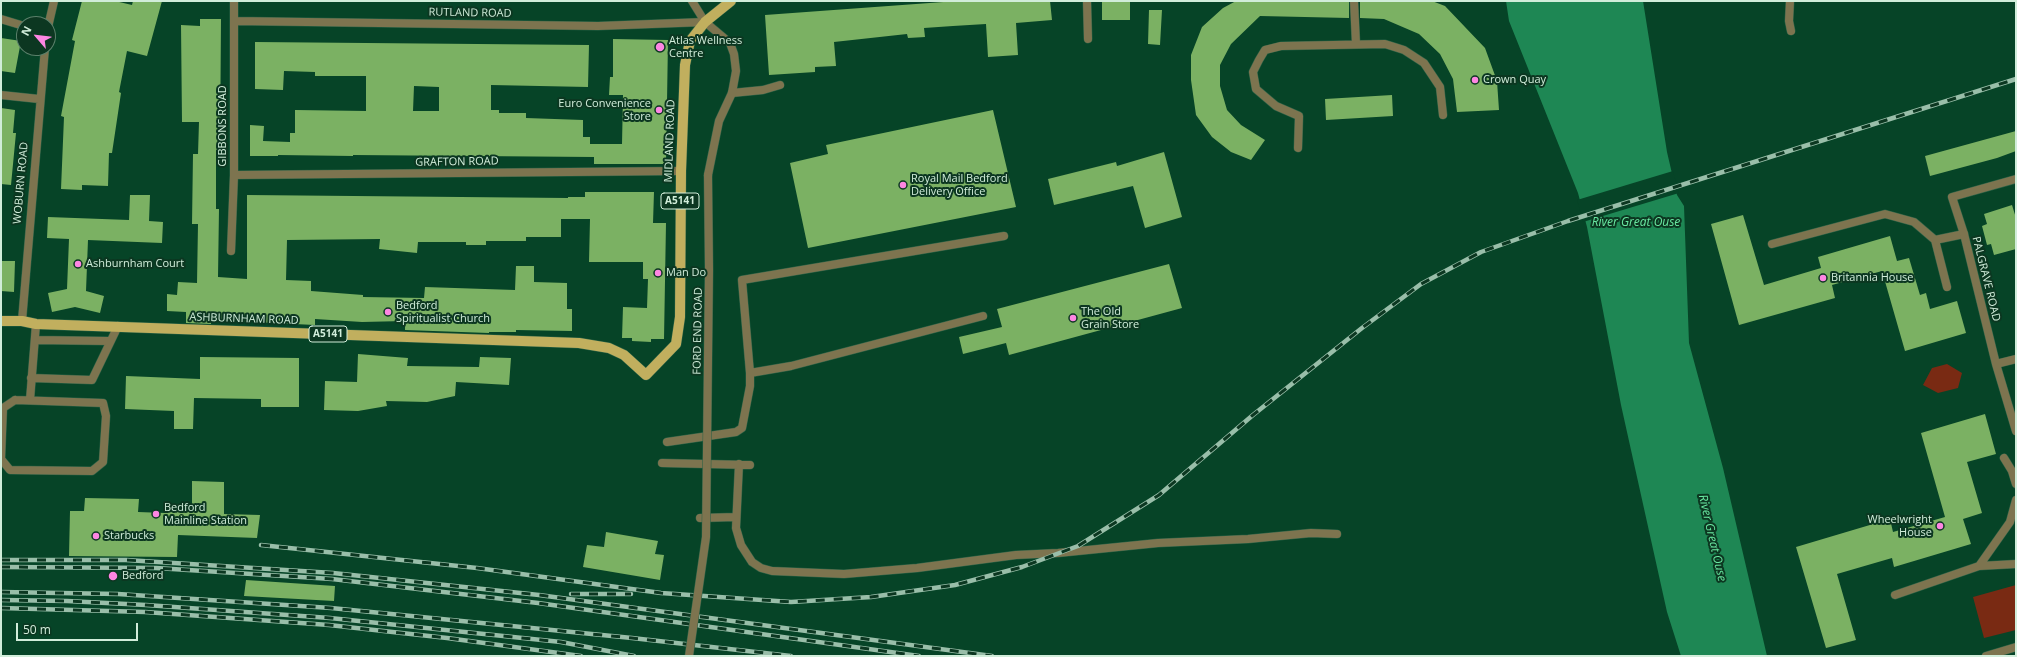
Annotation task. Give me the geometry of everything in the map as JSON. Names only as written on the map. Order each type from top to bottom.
[{"type":"main road","name":"A5141","points":[[705,22],[731,1]]},
{"type":"main road","name":"MIDLAND ROAD","points":[[646,375],[676,344],[680,317],[681,171],[685,65],[690,41],[705,22]]},
{"type":"main road","name":"ASHBURNHAM ROAD","points":[[1,321],[22,321],[36,324],[579,343],[609,348],[624,355],[646,375]]},
{"type":"street","points":[[51,16],[54,1]]},
{"type":"street","name":"GIBBONS ROAD","points":[[231,251],[234,175],[234,1]]},
{"type":"street","points":[[692,1],[705,22]]},
{"type":"street","points":[[1087,1],[1088,39]]},
{"type":"street","points":[[1354,1],[1356,44]]},
{"type":"street","points":[[1790,1],[1789,21],[1791,30]]},
{"type":"street","points":[[1,19],[16,24]]},
{"type":"street","name":"RUTLAND ROAD","points":[[234,21],[598,26],[705,22]]},
{"type":"street","name":"FORD END ROAD","points":[[689,656],[706,537],[709,270],[708,175],[720,121],[732,93],[736,71],[734,54],[730,43],[705,22]]},
{"type":"street","points":[[1298,148],[1299,116],[1276,106],[1256,88],[1253,72],[1265,50],[1281,46],[1385,44],[1404,50],[1424,63],[1440,87],[1443,115]]},
{"type":"street","name":"WOBURN ROAD","points":[[22,321],[39,99],[44,56]]},
{"type":"street","points":[[732,93],[763,90],[780,85]]},
{"type":"street","points":[[1,95],[39,99]]},
{"type":"street","name":"GRAFTON ROAD","points":[[234,175],[681,171]]},
{"type":"street","name":"PALGRAVE ROAD","points":[[2016,179],[1952,196],[1964,234],[1996,364],[2016,431]]},
{"type":"street","points":[[1772,244],[1885,214],[1914,222],[1935,240],[1947,287]]},
{"type":"street","points":[[1935,240],[1964,234]]},
{"type":"street","points":[[667,442],[736,432],[742,428],[750,386],[750,373],[742,280],[1004,236]]},
{"type":"street","points":[[750,373],[790,366],[983,316]]},
{"type":"street","points":[[30,400],[36,324]]},
{"type":"street","points":[[31,378],[92,380],[109,341],[118,326]]},
{"type":"street","points":[[35,340],[109,341]]},
{"type":"street","points":[[1996,364],[2016,359]]},
{"type":"street","points":[[15,400],[30,400],[103,403],[106,416],[103,462],[92,471],[10,470],[1,458],[3,408],[15,400]]},
{"type":"street","points":[[2004,458],[2012,471],[2016,484]]},
{"type":"street","points":[[662,463],[750,465]]},
{"type":"street","points":[[740,464],[736,528],[741,545],[752,562],[761,568],[788,573],[844,574],[917,568],[1016,555],[1058,553],[1158,543],[1248,539],[1310,533],[1336,534]]},
{"type":"street","points":[[1979,566],[2010,522],[2016,500]]},
{"type":"street","points":[[700,518],[736,517]]},
{"type":"street","points":[[1895,595],[1979,566],[2016,564]]},
{"type":"street","points":[[1986,656],[2016,647]]},
{"type":"shaded area","points":[[1947,364],[1962,373],[1958,388],[1938,393],[1923,385],[1932,368]]},
{"type":"shaded area","points":[[2016,585],[2016,630],[1984,638],[1973,597]]},
{"type":"water","name":"River Great Ouse","points":[[1506,1],[1643,1],[1667,152],[1677,195],[1684,206],[1689,343],[1723,468],[1767,656],[1681,656],[1667,612],[1621,405],[1587,227],[1578,193],[1509,21]]},
{"type":"pier","points":[[1673,171],[1679,193],[1583,222],[1577,200]]},
{"type":"building","points":[[82,1],[115,1],[132,5],[133,1],[162,1],[147,56],[127,51],[119,92],[121,93],[112,153],[109,153],[108,186],[82,185],[82,190],[61,189],[64,117],[61,116],[75,41],[72,40]]},
{"type":"building","points":[[957,1],[1050,1],[1052,20],[1016,23],[1018,55],[988,57],[986,24],[924,28],[925,37],[908,38],[907,34],[834,42],[836,66],[815,67],[815,72],[769,75],[765,15]]},
{"type":"building","points":[[1102,1],[1130,1],[1130,20],[1102,20]]},
{"type":"building","points":[[1236,1],[1349,1],[1349,18],[1260,16],[1231,44],[1220,65],[1220,86],[1227,110],[1241,125],[1265,140],[1251,160],[1231,152],[1212,137],[1196,115],[1191,80],[1191,55],[1202,27],[1223,8]]},
{"type":"building","points":[[1360,1],[1432,1],[1445,6],[1485,48],[1497,81],[1499,110],[1457,112],[1453,79],[1440,54],[1419,34],[1384,19],[1360,18]]},
{"type":"building","points":[[1149,10],[1162,10],[1160,45],[1148,44]]},
{"type":"building","points":[[200,19],[221,19],[220,150],[216,150],[216,209],[219,209],[218,277],[247,279],[247,195],[568,198],[585,197],[585,192],[654,192],[653,223],[666,223],[664,339],[651,339],[651,342],[632,341],[632,338],[622,338],[623,307],[647,308],[648,279],[643,279],[643,262],[589,262],[590,219],[561,219],[561,237],[526,237],[526,241],[486,241],[486,245],[466,245],[466,242],[418,242],[417,253],[379,249],[380,239],[287,240],[286,280],[311,281],[311,291],[363,295],[363,297],[424,298],[425,287],[515,290],[516,266],[534,266],[534,282],[567,283],[567,309],[572,309],[572,331],[516,330],[516,332],[489,333],[405,330],[405,321],[362,322],[315,319],[315,325],[211,320],[211,324],[186,323],[186,312],[167,311],[167,294],[177,295],[178,282],[197,283],[198,224],[192,224],[193,154],[198,154],[199,122],[182,122],[181,25],[200,26]]},
{"type":"building","points":[[1,38],[16,40],[16,56],[18,56],[15,73],[1,71]]},
{"type":"building","points":[[613,39],[668,40],[666,164],[594,164],[594,157],[353,155],[250,156],[250,125],[264,126],[263,141],[290,142],[290,133],[295,133],[295,110],[366,111],[366,76],[315,76],[315,72],[284,71],[283,90],[255,89],[255,42],[589,45],[588,87],[491,85],[491,110],[499,110],[499,113],[526,113],[526,118],[583,120],[583,137],[590,137],[590,144],[622,144],[623,95],[609,95],[610,77],[613,77]],"holes":[[[414,86],[439,87],[439,111],[413,111]]]},
{"type":"building","points":[[1392,95],[1393,116],[1326,120],[1325,99]]},
{"type":"building","points":[[1,108],[15,110],[13,133],[16,133],[11,185],[1,184]]},
{"type":"building","name":"Royal Mail Bedford Delivery Office","points":[[993,110],[1016,207],[808,248],[790,163],[828,154],[826,145]]},
{"type":"building","points":[[2016,131],[2016,151],[1997,158],[1930,176],[1925,156]]},
{"type":"building","points":[[1164,152],[1182,217],[1145,228],[1133,186],[1054,205],[1048,179],[1116,162],[1117,166]]},
{"type":"building","name":"Ashburnham Court","points":[[130,195],[150,195],[149,221],[163,222],[162,243],[88,240],[86,291],[104,296],[100,313],[75,307],[52,312],[48,293],[67,289],[69,239],[47,238],[48,217],[129,220]]},
{"type":"building","points":[[2012,205],[2016,218],[2016,249],[1994,255],[1991,244],[1987,245],[1982,226],[1987,224],[1984,214]]},
{"type":"building","name":"Britannia House","points":[[1743,215],[1764,285],[1821,268],[1818,257],[1890,236],[1897,261],[1909,258],[1920,295],[1926,293],[1930,309],[1957,301],[1966,333],[1905,351],[1882,271],[1832,285],[1835,298],[1739,325],[1711,224]]},
{"type":"building","points":[[1,261],[15,261],[14,292],[1,291]]},
{"type":"building","name":"The Old Grain Store","points":[[1169,264],[1182,308],[1009,355],[1006,343],[963,354],[959,337],[1002,327],[997,309]]},
{"type":"building","points":[[358,354],[408,358],[407,366],[479,367],[480,357],[511,358],[509,385],[456,382],[455,396],[427,402],[386,401],[387,406],[358,411],[324,410],[325,381],[357,382]]},
{"type":"building","points":[[200,357],[299,358],[299,407],[261,407],[261,399],[194,398],[193,429],[174,429],[174,411],[125,409],[126,376],[200,379]]},
{"type":"building","name":"Wheelwright House","points":[[1985,414],[1996,454],[1967,462],[1982,513],[1963,519],[1971,544],[1894,567],[1892,558],[1837,574],[1856,640],[1826,648],[1796,547],[1890,519],[1893,532],[1945,517],[1921,433]]},
{"type":"building","name":"Bedford Mainline Station","points":[[192,481],[224,482],[224,514],[260,515],[257,538],[178,535],[177,557],[69,556],[70,511],[84,511],[85,498],[139,499],[138,512],[165,513],[165,504],[192,504]]},
{"type":"building","points":[[606,532],[658,541],[655,554],[664,555],[660,580],[583,567],[587,545],[604,547]]},
{"type":"building","points":[[246,580],[335,586],[334,601],[244,596]]},
{"type":"railway","points":[[261,545],[477,568],[661,593],[791,602],[871,597],[955,585],[1022,567],[1078,546],[1159,495],[1253,415],[1362,328],[1421,284],[1481,252],[1568,221],[2016,79]]},
{"type":"railway","points":[[1,560],[126,560],[333,573],[539,595],[992,656]]},
{"type":"railway","points":[[1,567],[156,568],[332,579],[538,603],[919,656]]},
{"type":"railway","points":[[1,592],[118,594],[331,608],[632,638],[791,656]]},
{"type":"railway","points":[[571,594],[631,594]]},
{"type":"railway","points":[[1,600],[67,601],[146,605],[330,618],[561,642],[634,656]]},
{"type":"railway","points":[[1,608],[145,612],[329,625],[447,638],[581,656]]},
{"type":"place","name":"Atlas Wellness Centre","points":[[660,47]]},
{"type":"place","name":"Crown Quay","points":[[1475,80]]},
{"type":"place","name":"Euro Convenience Store","points":[[659,110]]},
{"type":"place","name":"Royal Mail Bedford Delivery Office","points":[[903,185]]},
{"type":"place","name":"Ashburnham Court","points":[[78,264]]},
{"type":"place","name":"Man Do","points":[[658,273]]},
{"type":"place","name":"Britannia House","points":[[1823,278]]},
{"type":"place","name":"Bedford Spiritualist Church","points":[[388,312]]},
{"type":"place","name":"The Old Grain Store","points":[[1073,318]]},
{"type":"place","name":"Bedford Mainline Station","points":[[156,514]]},
{"type":"place","name":"Wheelwright House","points":[[1940,526]]},
{"type":"place","name":"Starbucks","points":[[96,536]]},
{"type":"place","name":"Bedford","points":[[113,576]]}]
